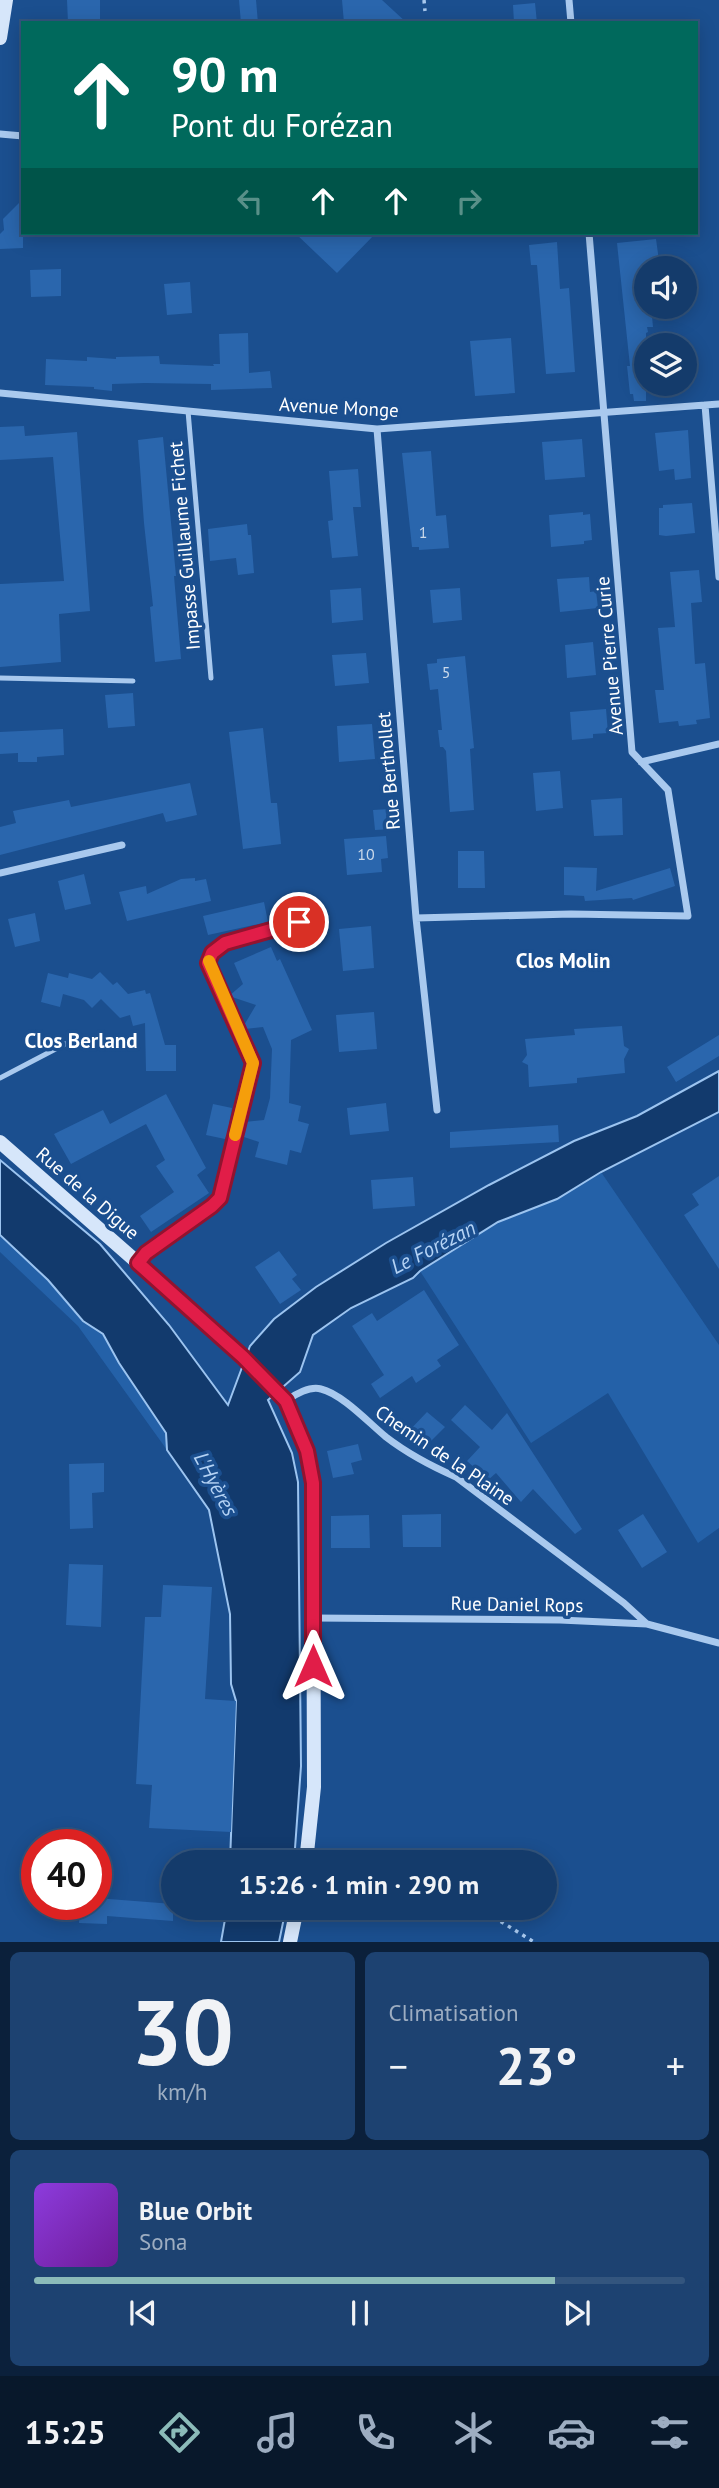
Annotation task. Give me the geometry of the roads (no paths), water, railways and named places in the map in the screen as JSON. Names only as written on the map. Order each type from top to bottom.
[{"type":"street","points":[[0,38],[6,0]]},
{"type":"street","points":[[569,0],[571,21]]},
{"type":"street","points":[[0,134],[21,136]]},
{"type":"street","name":"Avenue Pierre Curie","points":[[416,918],[571,914],[688,916],[668,790],[632,752],[589,235]]},
{"type":"street","name":"Avenue Monge","points":[[0,393],[377,429],[719,404]]},
{"type":"street","points":[[705,405],[719,577]]},
{"type":"street","name":"Rue Berthollet","points":[[377,429],[416,918],[437,1111]]},
{"type":"street","points":[[641,762],[719,744]]},
{"type":"street","points":[[0,873],[122,845]]},
{"type":"street","points":[[138,1263],[146,1253],[220,1198],[253,1063],[208,963],[212,953],[225,943],[299,922]]},
{"type":"street","name":"Rue de la Digue","points":[[0,1142],[243,1357],[283,1396]]},
{"type":"street","name":"Chemin de la Plaine","points":[[283,1396],[319,1388],[335,1395],[424,1464],[456,1477],[624,1603],[647,1624]]},
{"type":"street","points":[[283,1396],[307,1451],[313,1483],[314,1787],[307,1850]]},
{"type":"street","name":"Rue Daniel Rops","points":[[313,1618],[560,1620],[647,1624],[719,1643]]},
{"type":"street","points":[[290,1942],[295,1920]]},
{"type":"lane","name":"Impasse Guillaume Fichet","points":[[188,411],[211,678]]},
{"type":"lane","points":[[0,678],[133,681]]},
{"type":"lane","points":[[0,1078],[69,1042]]},
{"type":"water","points":[[719,1071],[719,1112],[601,1172],[557,1199],[498,1222],[413,1278],[351,1308],[313,1335],[300,1372],[268,1400],[292,1453],[298,1482],[301,1766],[295,1850],[230,1850],[236,1701],[231,1684],[230,1614],[209,1510],[167,1450],[166,1433],[103,1334],[83,1321],[48,1280],[0,1235],[0,1160],[100,1244],[169,1325],[228,1405],[250,1346],[274,1319],[316,1287],[386,1243],[489,1185],[574,1141],[637,1116]]},
{"type":"water","points":[[225,1920],[284,1920],[279,1942],[221,1942]]},
{"type":"district","name":"Clos Molin","points":[[563,960]]},
{"type":"district","name":"Clos Berland","points":[[81,1040]]},
{"type":"water label","name":"Le Forézan","points":[[433,1247]]},
{"type":"water label","name":"L'Hyères","points":[[216,1484]]}]
